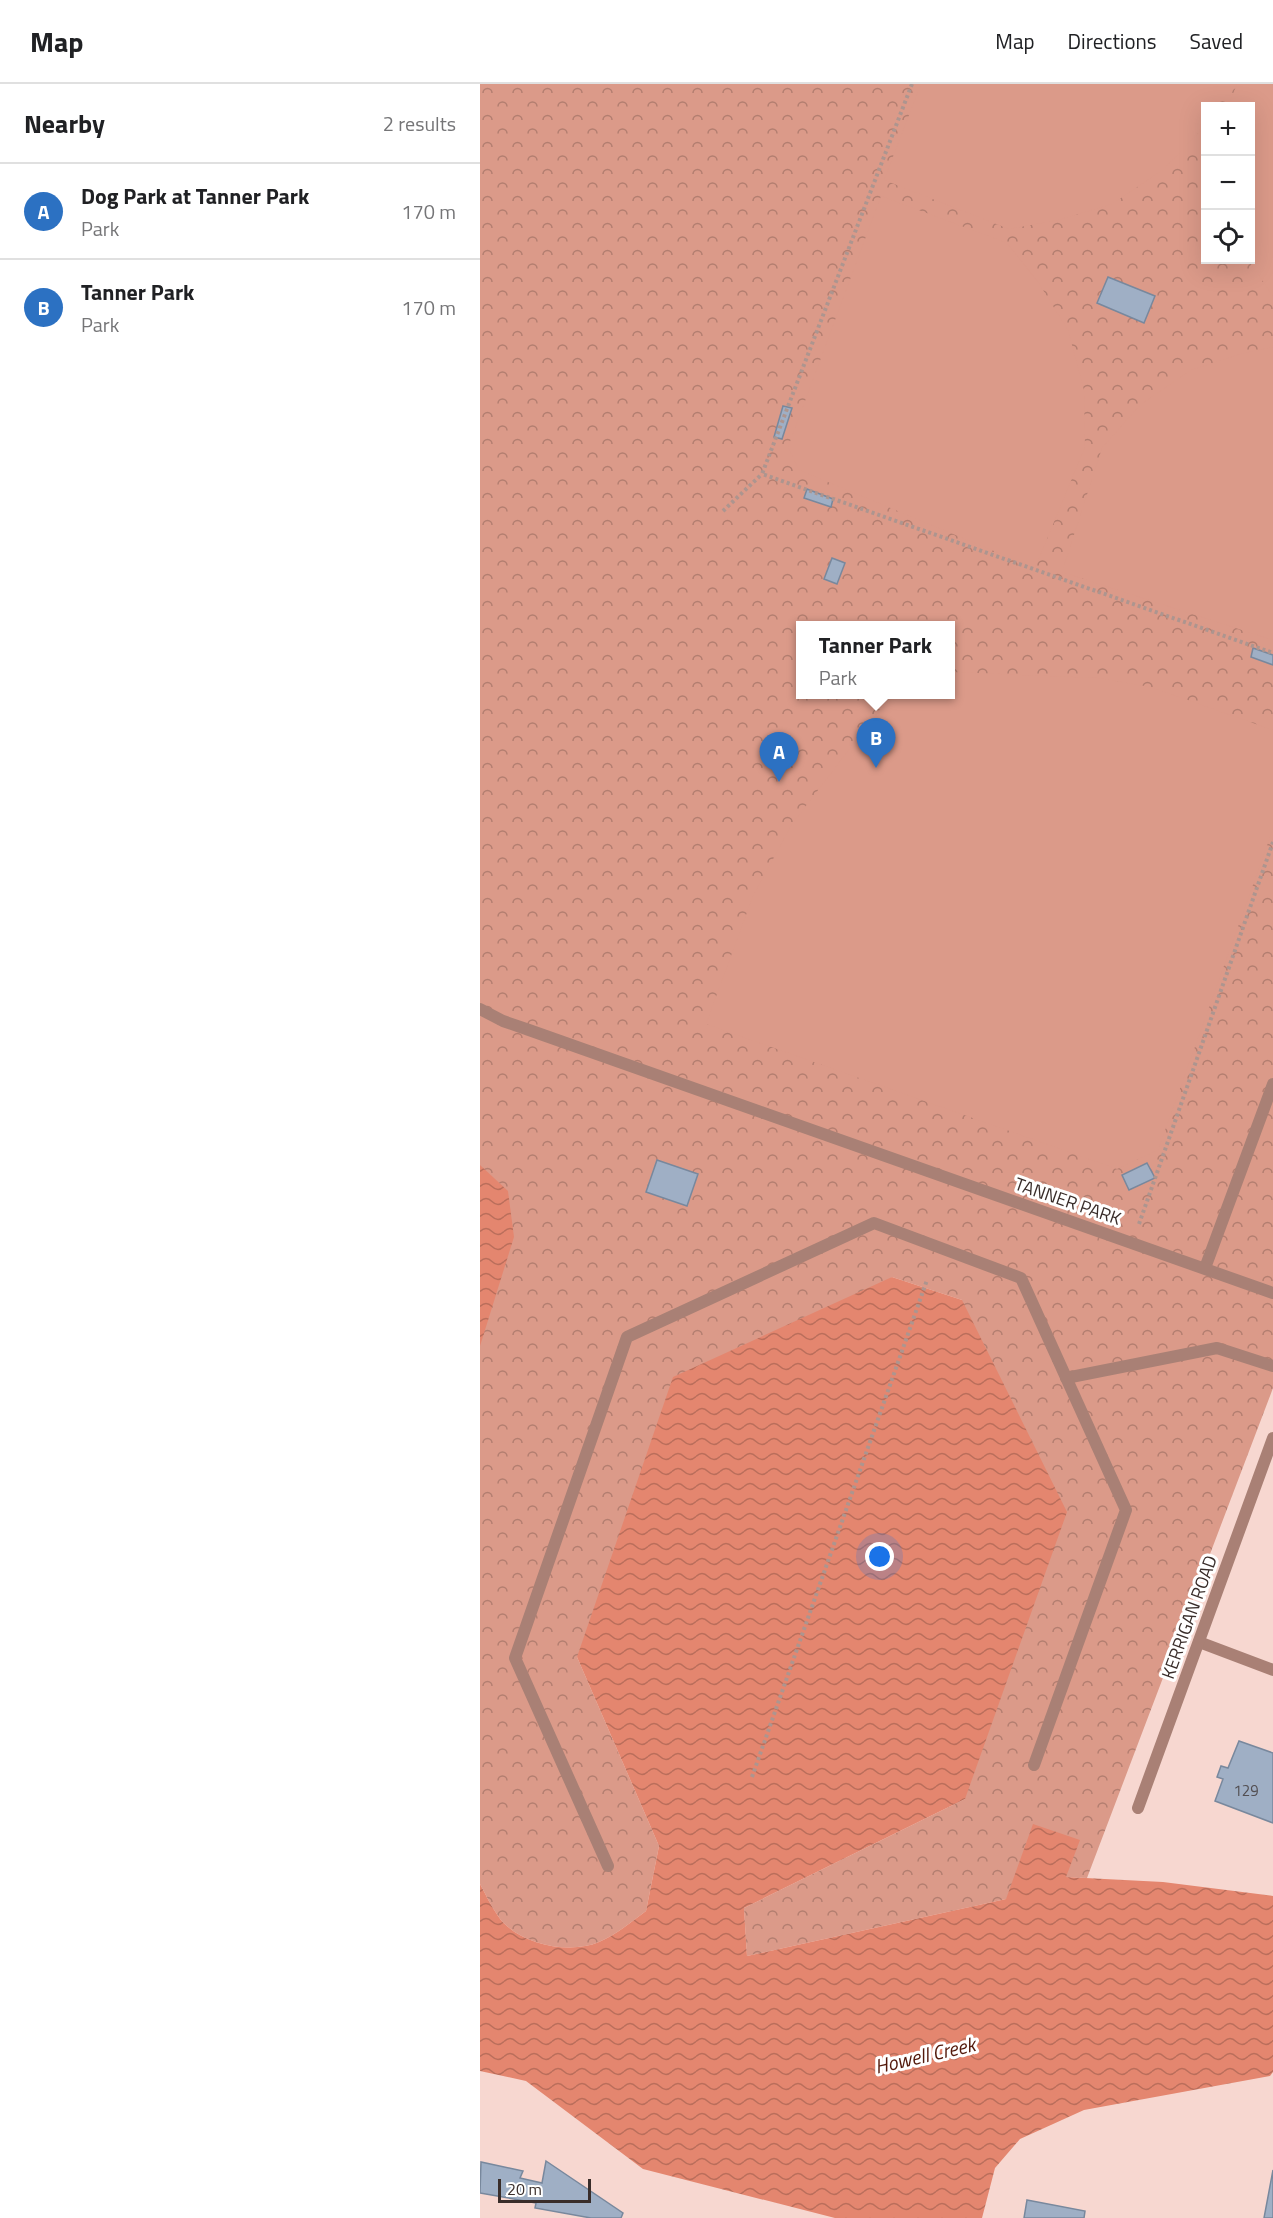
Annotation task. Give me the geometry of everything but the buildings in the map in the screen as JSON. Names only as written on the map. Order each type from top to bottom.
[{"type":"street","name":"TANNER PARK","points":[[480,1009],[520,1027],[1273,1293]]},
{"type":"street","points":[[1205,1268],[1273,1084]]},
{"type":"street","points":[[608,1866],[515,1658],[627,1337],[874,1223],[1021,1278],[1126,1510],[1034,1765]]},
{"type":"street","points":[[1066,1378],[1217,1348],[1273,1366]]},
{"type":"street","name":"KERRIGAN ROAD","points":[[1138,1808],[1273,1438]]},
{"type":"street","points":[[1199,1642],[1273,1670]]},
{"type":"path","points":[[723,511],[762,474],[912,84]]},
{"type":"path","points":[[762,474],[1273,653]]},
{"type":"path","points":[[1133,1243],[1273,842]]},
{"type":"path","points":[[752,1777],[927,1280]]},
{"type":"green space","points":[[480,84],[1273,84],[1273,1388],[1087,1878],[1065,1877],[1006,1899],[747,1956],[744,1908],[965,1799],[962,1300],[892,1277],[577,1657],[659,1846],[646,1911],[599,1942],[573,1947],[559,1947],[530,1940],[507,1926],[498,1916],[480,1884]]},
{"type":"green space","points":[[921,84],[1218,84],[1211,102],[1201,102],[1201,130],[1164,169],[1112,204],[1058,220],[1009,229],[884,180]]},
{"type":"green space","points":[[1237,84],[1273,84],[1273,296],[1251,264],[1255,264],[1255,102],[1230,102]]},
{"type":"green space","points":[[881,196],[1007,243],[1038,282],[1068,330],[1084,390],[1085,447],[1035,568],[799,470],[788,447]]},
{"type":"green space","points":[[1273,347],[1273,640],[1062,572],[1102,448],[1140,405],[1191,370],[1244,353]]},
{"type":"green space","points":[[955,672],[1098,678],[1151,687],[1273,730],[1273,829],[1158,1150],[1117,1169],[706,1024],[753,896],[792,824],[888,699],[955,699]]},
{"type":"water","points":[[480,1165],[508,1191],[514,1237],[480,1346]]},
{"type":"water","name":"Howell Creek","points":[[892,1277],[962,1300],[1067,1512],[965,1799],[744,1908],[747,1956],[1006,1899],[1033,1824],[1080,1840],[1066,1877],[1163,1882],[1273,1896],[1273,2072],[1270,2076],[1084,2110],[1020,2139],[995,2168],[982,2218],[835,2218],[643,2169],[526,2081],[480,2071],[480,1884],[495,1912],[507,1926],[530,1940],[559,1947],[587,1946],[599,1942],[646,1911],[659,1846],[577,1657],[673,1377]]},
{"type":"place","name":"Tanner Park","points":[[876,768]]},
{"type":"place","name":"Dog Park at Tanner Park","points":[[779,782]]}]
